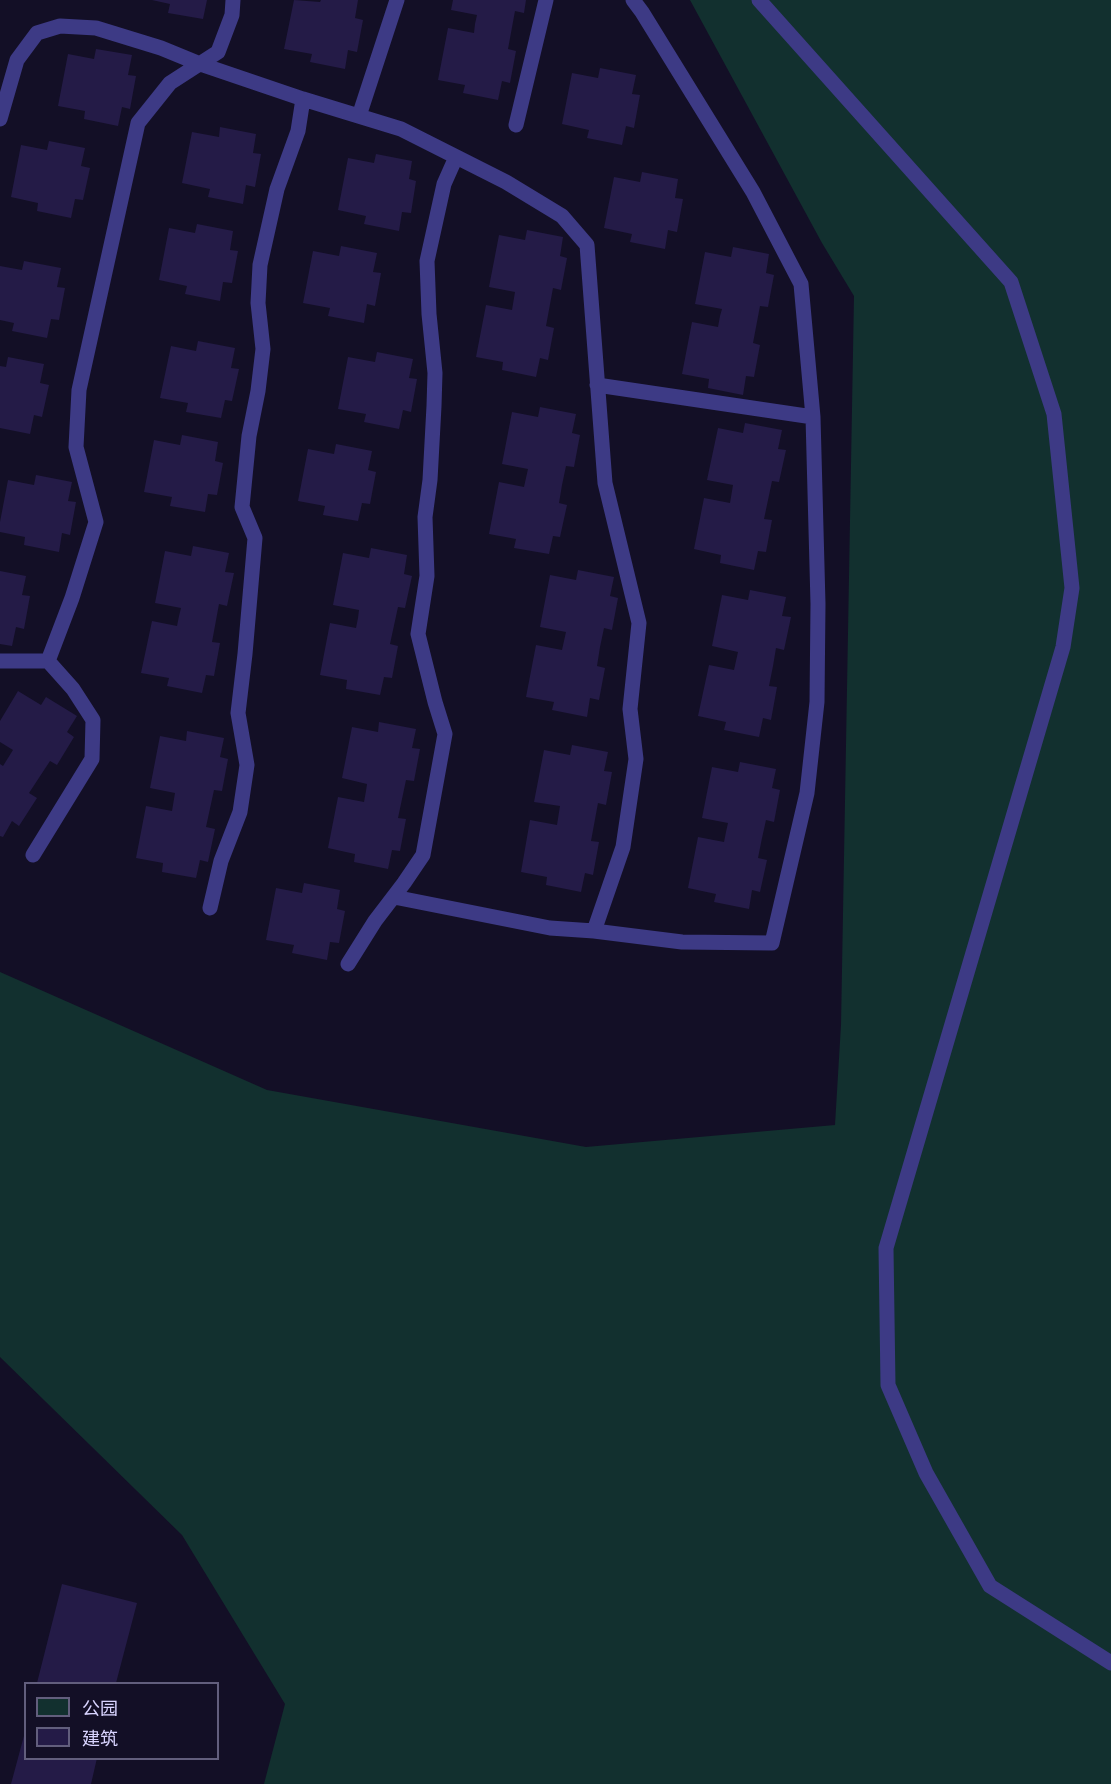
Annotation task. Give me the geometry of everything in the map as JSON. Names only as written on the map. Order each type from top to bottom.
[{"type":"lane","points":[[48,661],[72,598],[96,522],[76,447],[79,390],[138,123],[170,82],[218,52],[232,15],[233,0]]},
{"type":"lane","points":[[359,116],[397,0]]},
{"type":"lane","points":[[516,125],[546,0]]},
{"type":"lane","points":[[394,897],[550,928],[682,942],[772,943],[807,793],[817,702],[818,604],[813,417],[801,284],[753,192],[633,0]]},
{"type":"lane","points":[[759,0],[1011,282],[1054,414],[1072,588],[1063,647],[886,1248],[888,1385],[926,1473],[990,1586],[1111,1663]]},
{"type":"lane","points":[[0,119],[17,60],[37,33],[60,26],[96,28],[161,48],[200,64],[303,99],[401,129],[506,182],[562,216],[586,245],[605,483],[639,622],[630,709],[636,759],[623,847],[594,931]]},
{"type":"lane","points":[[210,908],[221,861],[240,812],[248,765],[238,713],[255,538],[242,507],[249,436],[263,349],[258,303],[260,265],[277,189],[298,131],[303,99]]},
{"type":"lane","points":[[348,964],[375,921],[423,855],[445,734],[418,634],[427,576],[425,517],[430,480],[435,395],[427,261],[444,184],[456,157]]},
{"type":"lane","points":[[597,386],[813,417]]},
{"type":"lane","points":[[0,662],[48,661],[73,689],[93,720],[92,759],[33,855]]},
{"type":"green space","points":[[690,0],[1111,0],[1111,1784],[264,1784],[285,1704],[182,1535],[0,1357],[0,972],[267,1090],[586,1147],[835,1125],[841,1025],[854,296],[822,243]]},
{"type":"building","points":[[152,0],[207,0],[203,19],[168,13],[170,4]]},
{"type":"building","points":[[294,0],[320,2],[321,0],[358,0],[355,18],[363,20],[357,52],[348,50],[345,69],[310,62],[312,54],[284,49]]},
{"type":"building","points":[[453,0],[526,0],[524,13],[515,11],[508,49],[516,51],[510,83],[502,81],[498,100],[463,93],[465,85],[438,80],[448,28],[474,33],[477,15],[451,10]]},
{"type":"building","points":[[96,49],[132,55],[128,75],[136,76],[130,109],[122,107],[118,126],[84,119],[85,111],[58,106],[68,54],[94,59]]},
{"type":"building","points":[[600,68],[636,75],[632,94],[640,95],[634,128],[626,126],[622,145],[587,138],[589,130],[562,124],[572,73],[598,78]]},
{"type":"building","points":[[220,127],[256,134],[253,153],[261,154],[255,187],[246,185],[243,204],[208,197],[210,189],[182,183],[192,132],[219,137]]},
{"type":"building","points":[[49,141],[85,148],[81,166],[90,168],[83,200],[75,199],[71,218],[37,211],[38,203],[11,197],[21,145],[47,150]]},
{"type":"building","points":[[376,154],[412,161],[409,179],[416,181],[411,213],[402,212],[399,231],[364,224],[366,216],[338,210],[348,158],[374,163]]},
{"type":"building","points":[[642,172],[678,179],[675,198],[683,199],[677,232],[668,230],[665,249],[630,242],[632,234],[604,228],[614,177],[640,182]]},
{"type":"building","points":[[197,224],[233,231],[230,250],[238,251],[232,283],[223,282],[220,301],[185,294],[187,286],[159,280],[169,228],[195,233]]},
{"type":"building","points":[[527,230],[563,237],[560,256],[567,258],[561,290],[553,288],[546,326],[554,328],[548,360],[540,358],[536,377],[502,370],[503,362],[476,357],[486,305],[512,310],[515,292],[489,287],[499,235],[525,240]]},
{"type":"building","points":[[341,246],[377,253],[373,272],[381,273],[375,306],[367,304],[364,323],[328,316],[330,308],[303,303],[313,251],[339,256]]},
{"type":"building","points":[[733,247],[769,254],[766,273],[774,275],[768,307],[760,306],[753,343],[760,345],[754,377],[746,376],[743,395],[708,388],[709,379],[682,374],[692,322],[718,327],[722,309],[695,304],[705,252],[731,257]]},
{"type":"building","points":[[24,261],[61,268],[57,287],[65,288],[59,320],[51,319],[47,338],[12,331],[14,323],[0,320],[0,266],[22,270]]},
{"type":"building","points":[[198,341],[235,348],[231,368],[239,369],[232,401],[225,400],[221,418],[186,412],[188,403],[160,398],[171,346],[196,351]]},
{"type":"building","points":[[377,352],[413,359],[409,378],[417,379],[411,412],[403,410],[399,429],[364,422],[366,414],[338,409],[348,357],[375,362]]},
{"type":"building","points":[[8,357],[44,364],[40,383],[49,385],[42,417],[34,415],[30,434],[0,428],[0,366],[6,367]]},
{"type":"building","points":[[540,407],[576,414],[572,433],[580,435],[574,467],[566,466],[562,485],[559,503],[567,505],[560,537],[553,536],[549,554],[514,548],[516,539],[489,534],[499,482],[524,487],[528,469],[502,464],[512,412],[538,417]]},
{"type":"building","points":[[745,423],[782,430],[778,449],[786,450],[779,482],[772,481],[764,519],[772,520],[766,552],[758,551],[754,570],[720,563],[721,555],[694,549],[704,498],[730,503],[733,485],[707,480],[718,428],[743,433]]},
{"type":"building","points":[[182,435],[218,442],[215,461],[223,463],[217,495],[208,494],[205,512],[170,506],[172,497],[144,492],[154,440],[180,445]]},
{"type":"building","points":[[336,444],[372,451],[368,470],[376,472],[370,504],[362,503],[358,521],[323,515],[325,506],[298,501],[308,449],[334,454]]},
{"type":"building","points":[[36,475],[72,482],[68,501],[76,502],[70,535],[62,533],[59,552],[24,545],[25,537],[0,532],[8,480],[34,485]]},
{"type":"building","points":[[193,546],[229,553],[225,572],[234,573],[227,606],[219,604],[212,642],[220,643],[214,676],[206,675],[202,693],[167,686],[169,678],[141,673],[152,621],[177,626],[181,608],[155,603],[165,551],[191,556]]},
{"type":"building","points":[[371,548],[407,555],[404,574],[412,576],[405,608],[398,607],[390,644],[398,646],[392,678],[384,677],[380,695],[346,689],[347,680],[320,675],[330,623],[356,628],[358,618],[359,610],[333,605],[343,553],[369,558]]},
{"type":"building","points":[[578,570],[614,577],[610,596],[618,598],[612,630],[604,628],[600,647],[597,666],[605,668],[599,700],[590,698],[587,717],[552,710],[554,702],[526,697],[536,645],[562,650],[566,632],[540,627],[550,575],[576,580]]},
{"type":"building","points":[[0,571],[26,576],[22,595],[30,596],[24,629],[16,627],[12,646],[0,644]]},
{"type":"building","points":[[750,590],[786,597],[782,616],[791,617],[784,650],[776,648],[769,686],[777,687],[771,720],[763,718],[759,737],[724,730],[726,722],[698,716],[709,665],[734,670],[738,652],[712,646],[722,595],[748,600]]},
{"type":"building","points":[[18,691],[41,705],[46,697],[77,716],[67,732],[74,737],[57,765],[50,761],[29,793],[37,798],[19,826],[12,821],[3,837],[0,836],[0,764],[3,766],[13,750],[0,742],[0,721]]},
{"type":"building","points":[[379,722],[416,729],[412,748],[420,749],[414,781],[406,780],[398,818],[406,819],[400,851],[392,850],[388,869],[354,862],[355,854],[328,848],[338,797],[364,802],[367,784],[342,778],[352,727],[378,732]]},
{"type":"building","points":[[187,731],[224,738],[220,757],[228,759],[222,791],[214,790],[206,827],[215,829],[208,862],[200,860],[196,878],[162,872],[163,863],[136,858],[146,806],[172,811],[175,793],[150,788],[160,736],[186,741]]},
{"type":"building","points":[[572,745],[608,752],[604,771],[612,772],[606,805],[598,803],[591,841],[599,842],[593,875],[585,873],[581,892],[546,885],[547,877],[521,872],[530,820],[557,825],[560,806],[534,802],[544,750],[570,755]]},
{"type":"building","points":[[740,762],[776,769],[772,788],[780,790],[774,822],[766,820],[758,858],[767,860],[760,892],[752,890],[749,909],[714,902],[716,894],[688,888],[698,837],[724,842],[728,823],[702,818],[712,767],[738,772]]},
{"type":"building","points":[[304,883],[340,890],[337,909],[345,911],[339,943],[330,942],[327,960],[292,953],[294,945],[266,940],[276,888],[302,893]]},
{"type":"building","points":[[62,1584],[137,1603],[116,1682],[37,1682]]},
{"type":"building","points":[[24,1736],[24,1760],[97,1760],[91,1784],[11,1784]]}]
